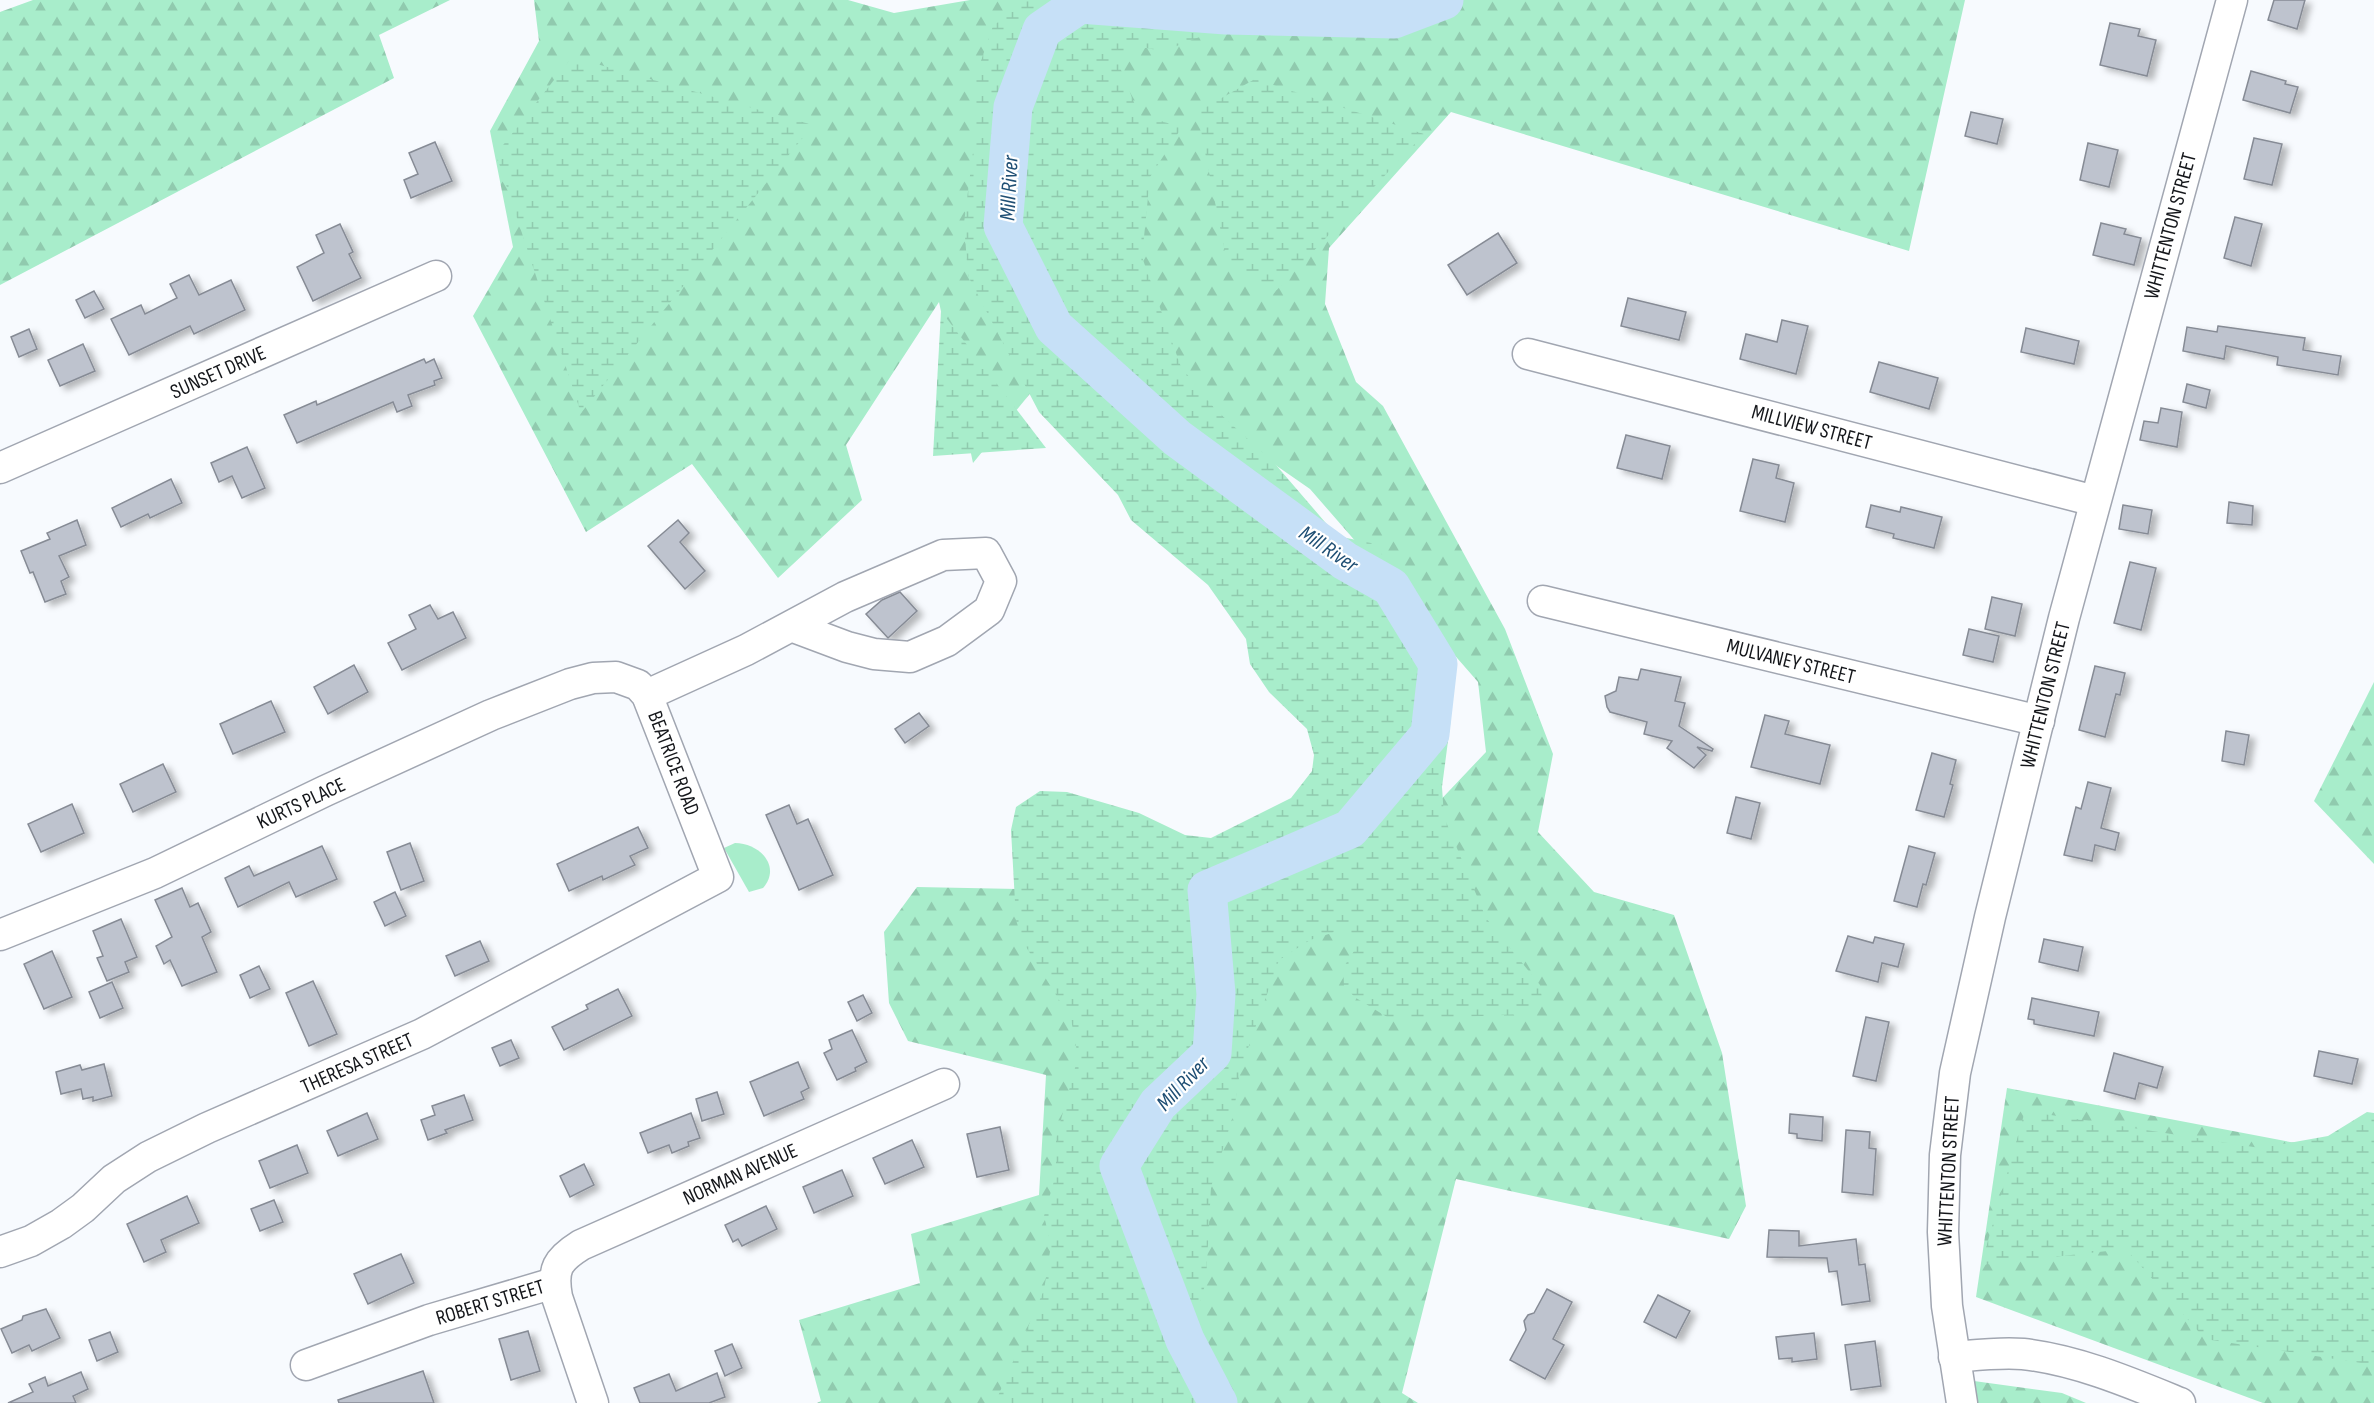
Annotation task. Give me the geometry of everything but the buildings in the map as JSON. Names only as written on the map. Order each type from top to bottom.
[{"type":"street","name":"WHITTENTON STREET","points":[[1962,1403],[1947,1306],[1943,1232],[1944,1175],[1955,1073],[1988,928],[2095,501],[2232,0]]},
{"type":"street","name":"SUNSET DRIVE","points":[[0,468],[436,276]]},
{"type":"street","name":"MILLVIEW STREET","points":[[1528,354],[2095,501]]},
{"type":"street","points":[[647,695],[747,650],[791,626],[845,597],[943,555],[986,553],[1001,581],[989,610],[947,641],[910,657],[874,654],[847,647],[791,626]]},
{"type":"street","name":"MULVANEY STREET","points":[[1543,601],[2039,720]]},
{"type":"street","name":"BEATRICE ROAD","points":[[605,676],[628,680],[638,685],[647,695],[718,877]]},
{"type":"street","name":"KURTS PLACE","points":[[0,935],[155,873],[325,791],[491,715],[570,684],[605,676]]},
{"type":"street","name":"THERESA STREET","points":[[0,1252],[31,1241],[61,1224],[83,1208],[114,1179],[162,1150],[422,1034],[718,877]]},
{"type":"street","name":"NORMAN AVENUE","points":[[554,1283],[556,1269],[564,1255],[581,1245],[944,1084]]},
{"type":"street","name":"ROBERT STREET","points":[[306,1365],[429,1320],[554,1283],[556,1297],[593,1403]]},
{"type":"street","points":[[1954,1357],[1999,1354],[2038,1357],[2102,1374],[2180,1403]]},
{"type":"green space","points":[[33,0],[450,0],[379,35],[394,78],[0,285],[0,12]]},
{"type":"green space","points":[[534,0],[848,0],[894,13],[970,0],[1965,0],[1909,251],[1451,112],[1329,248],[1325,304],[1356,382],[1383,406],[1505,629],[1553,754],[1538,832],[1594,892],[1674,915],[1722,1053],[1746,1206],[1729,1239],[1456,1179],[1402,1393],[1418,1403],[817,1403],[821,1401],[799,1320],[920,1283],[911,1234],[1039,1195],[1046,1075],[908,1041],[889,1003],[884,932],[917,887],[1123,891],[1375,869],[1486,752],[1478,682],[1310,489],[1138,370],[1042,379],[973,463],[939,302],[846,445],[862,500],[778,578],[692,464],[586,532],[473,316],[513,247],[490,131],[539,41]]},
{"type":"green space","points":[[1025,0],[1465,0],[1440,17],[1376,30],[1308,27],[1269,37],[1220,29],[1164,51],[1127,45],[1119,65],[1139,115],[1182,127],[1150,177],[1142,257],[1181,367],[1216,410],[1276,465],[1337,536],[1371,543],[1416,590],[1437,686],[1451,718],[1442,787],[1444,817],[1486,918],[1540,985],[1542,999],[1528,1014],[1392,1020],[1356,998],[1344,987],[1343,968],[1356,948],[1346,934],[1338,931],[1310,940],[1279,960],[1240,1071],[1233,1117],[1211,1187],[1206,1281],[1193,1328],[1197,1356],[1208,1375],[1223,1390],[1242,1403],[995,1403],[1044,1290],[1051,1245],[1044,1216],[1056,1174],[1056,1138],[1078,1057],[1071,1019],[1023,942],[1016,920],[1011,830],[1016,807],[1040,791],[1067,792],[1139,813],[1185,835],[1211,838],[1291,798],[1312,771],[1314,755],[1307,729],[1269,692],[1250,664],[1246,639],[1208,585],[1131,520],[1118,495],[1039,412],[968,276],[964,223],[976,128],[974,81],[993,26]]},
{"type":"green space","points":[[572,57],[813,125],[581,413],[496,154]]},
{"type":"green space","points":[[1255,79],[1424,134],[1274,293],[1227,262],[1197,112]]},
{"type":"green space","points":[[941,311],[1046,448],[933,456]]},
{"type":"green space","points":[[2374,682],[2374,864],[2314,801]]},
{"type":"green space","points":[[735,843],[752,847],[765,857],[770,872],[763,888],[749,892],[724,848]]},
{"type":"green space","points":[[2007,1088],[2374,1158],[2374,1403],[2263,1403],[1976,1297]]},
{"type":"green space","points":[[2025,1111],[2260,1148],[2328,1136],[2367,1112],[2374,1113],[2374,1365],[2205,1339],[2126,1249],[1981,1265]]},
{"type":"green space","points":[[1974,1381],[2062,1393],[2086,1403],[1976,1403]]},
{"type":"waterway","name":"Mill River","points":[[1218,1403],[1185,1340],[1119,1166],[1158,1104],[1212,1053],[1216,994],[1207,890],[1350,829],[1430,734],[1438,664],[1391,587],[1345,561],[1177,438],[1054,327],[1003,226],[1013,107],[1042,30],[1080,4],[1226,15],[1394,19],[1444,0]]}]
